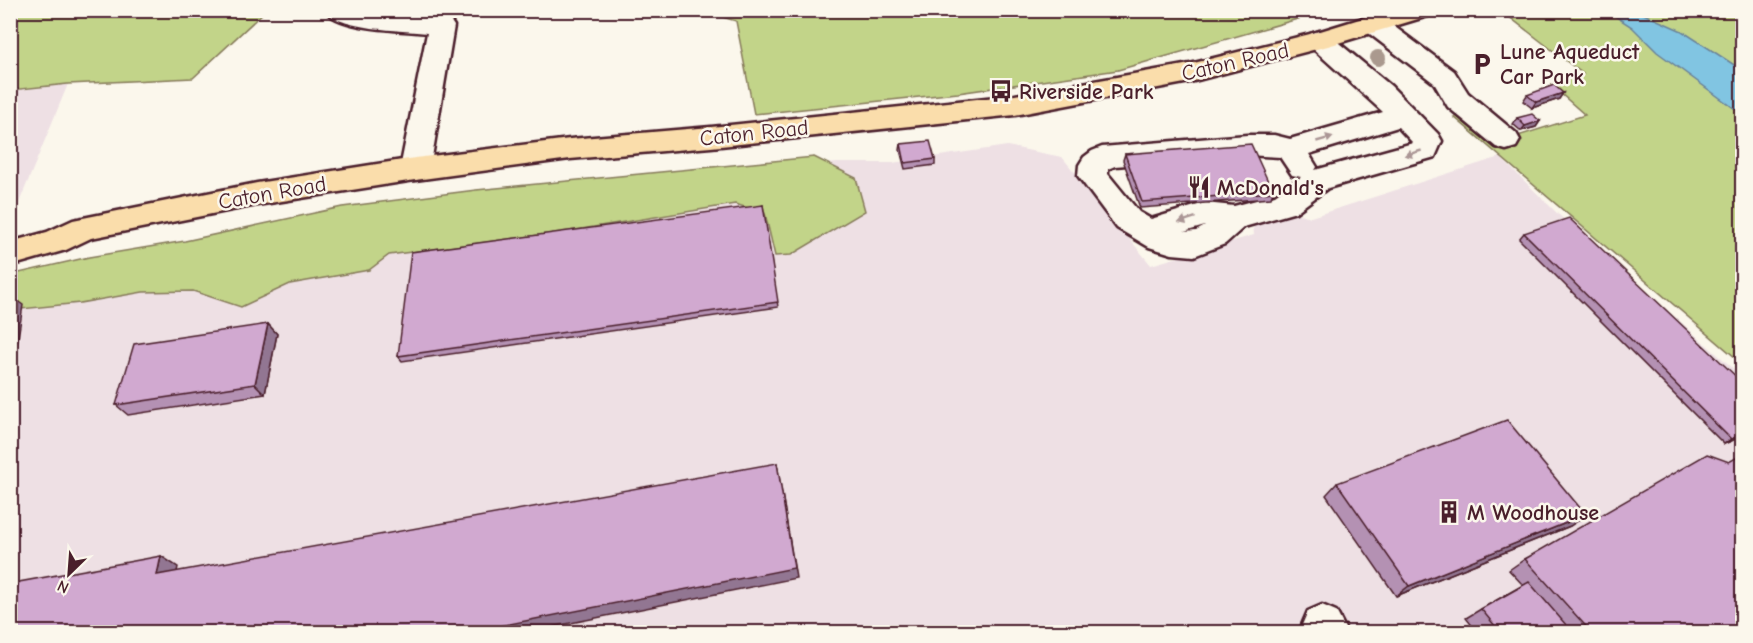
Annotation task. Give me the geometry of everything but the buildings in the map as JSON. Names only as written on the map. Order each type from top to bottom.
[{"type":"main road","name":"Caton Road","points":[[10,254],[55,242],[84,228],[257,194],[415,170],[570,149],[711,137],[1014,105],[1190,73],[1375,25],[1419,10]]},
{"type":"main road","name":"Caton Road","points":[[10,233],[61,224],[84,228]]},
{"type":"street","points":[[336,10],[354,17],[441,26],[415,170]]},
{"type":"street","points":[[1375,25],[1443,77],[1458,100],[1506,140]]},
{"type":"street","points":[[1319,40],[1381,93],[1428,141],[1425,150],[1318,180],[1284,204],[1234,218],[1221,234],[1203,242],[1184,245],[1166,242],[1128,220],[1094,176],[1094,165],[1102,158],[1247,145],[1274,145],[1290,149],[1403,116]]},
{"type":"street","points":[[1290,149],[1306,172],[1318,180]]},
{"type":"shaded area","points":[[68,84],[16,210],[11,211],[11,90]]},
{"type":"shaded area","points":[[1007,146],[1062,157],[1151,265],[1254,235],[1253,225],[1296,213],[1311,217],[1500,157],[1558,214],[1742,376],[1742,632],[11,632],[10,283],[407,201],[837,163],[892,163]]},
{"type":"green space","points":[[14,10],[265,11],[193,78],[68,84],[11,90],[10,17],[13,16]]},
{"type":"green space","points":[[702,11],[1326,11],[1118,70],[958,93],[754,114],[736,21]]},
{"type":"green space","points":[[1742,11],[1742,363],[1454,117],[1486,107],[1518,136],[1585,115],[1551,85],[1583,74],[1503,12]]},
{"type":"green space","points":[[814,157],[856,178],[865,211],[791,255],[775,256],[765,213],[735,204],[569,231],[389,255],[369,270],[290,284],[241,307],[193,291],[143,292],[80,303],[11,310],[10,275],[89,257],[185,241],[342,207],[476,190]]},
{"type":"water","points":[[1607,11],[1637,11],[1682,31],[1742,70],[1742,114],[1657,52],[1632,27]]},
{"type":"place","name":"Lune Aqueduct Car Park","points":[[1482,64]]},
{"type":"place","name":"Riverside Park","points":[[1001,91]]},
{"type":"place","name":"McDonald's","points":[[1199,187]]},
{"type":"place","name":"M Woodhouse","points":[[1449,512]]}]
